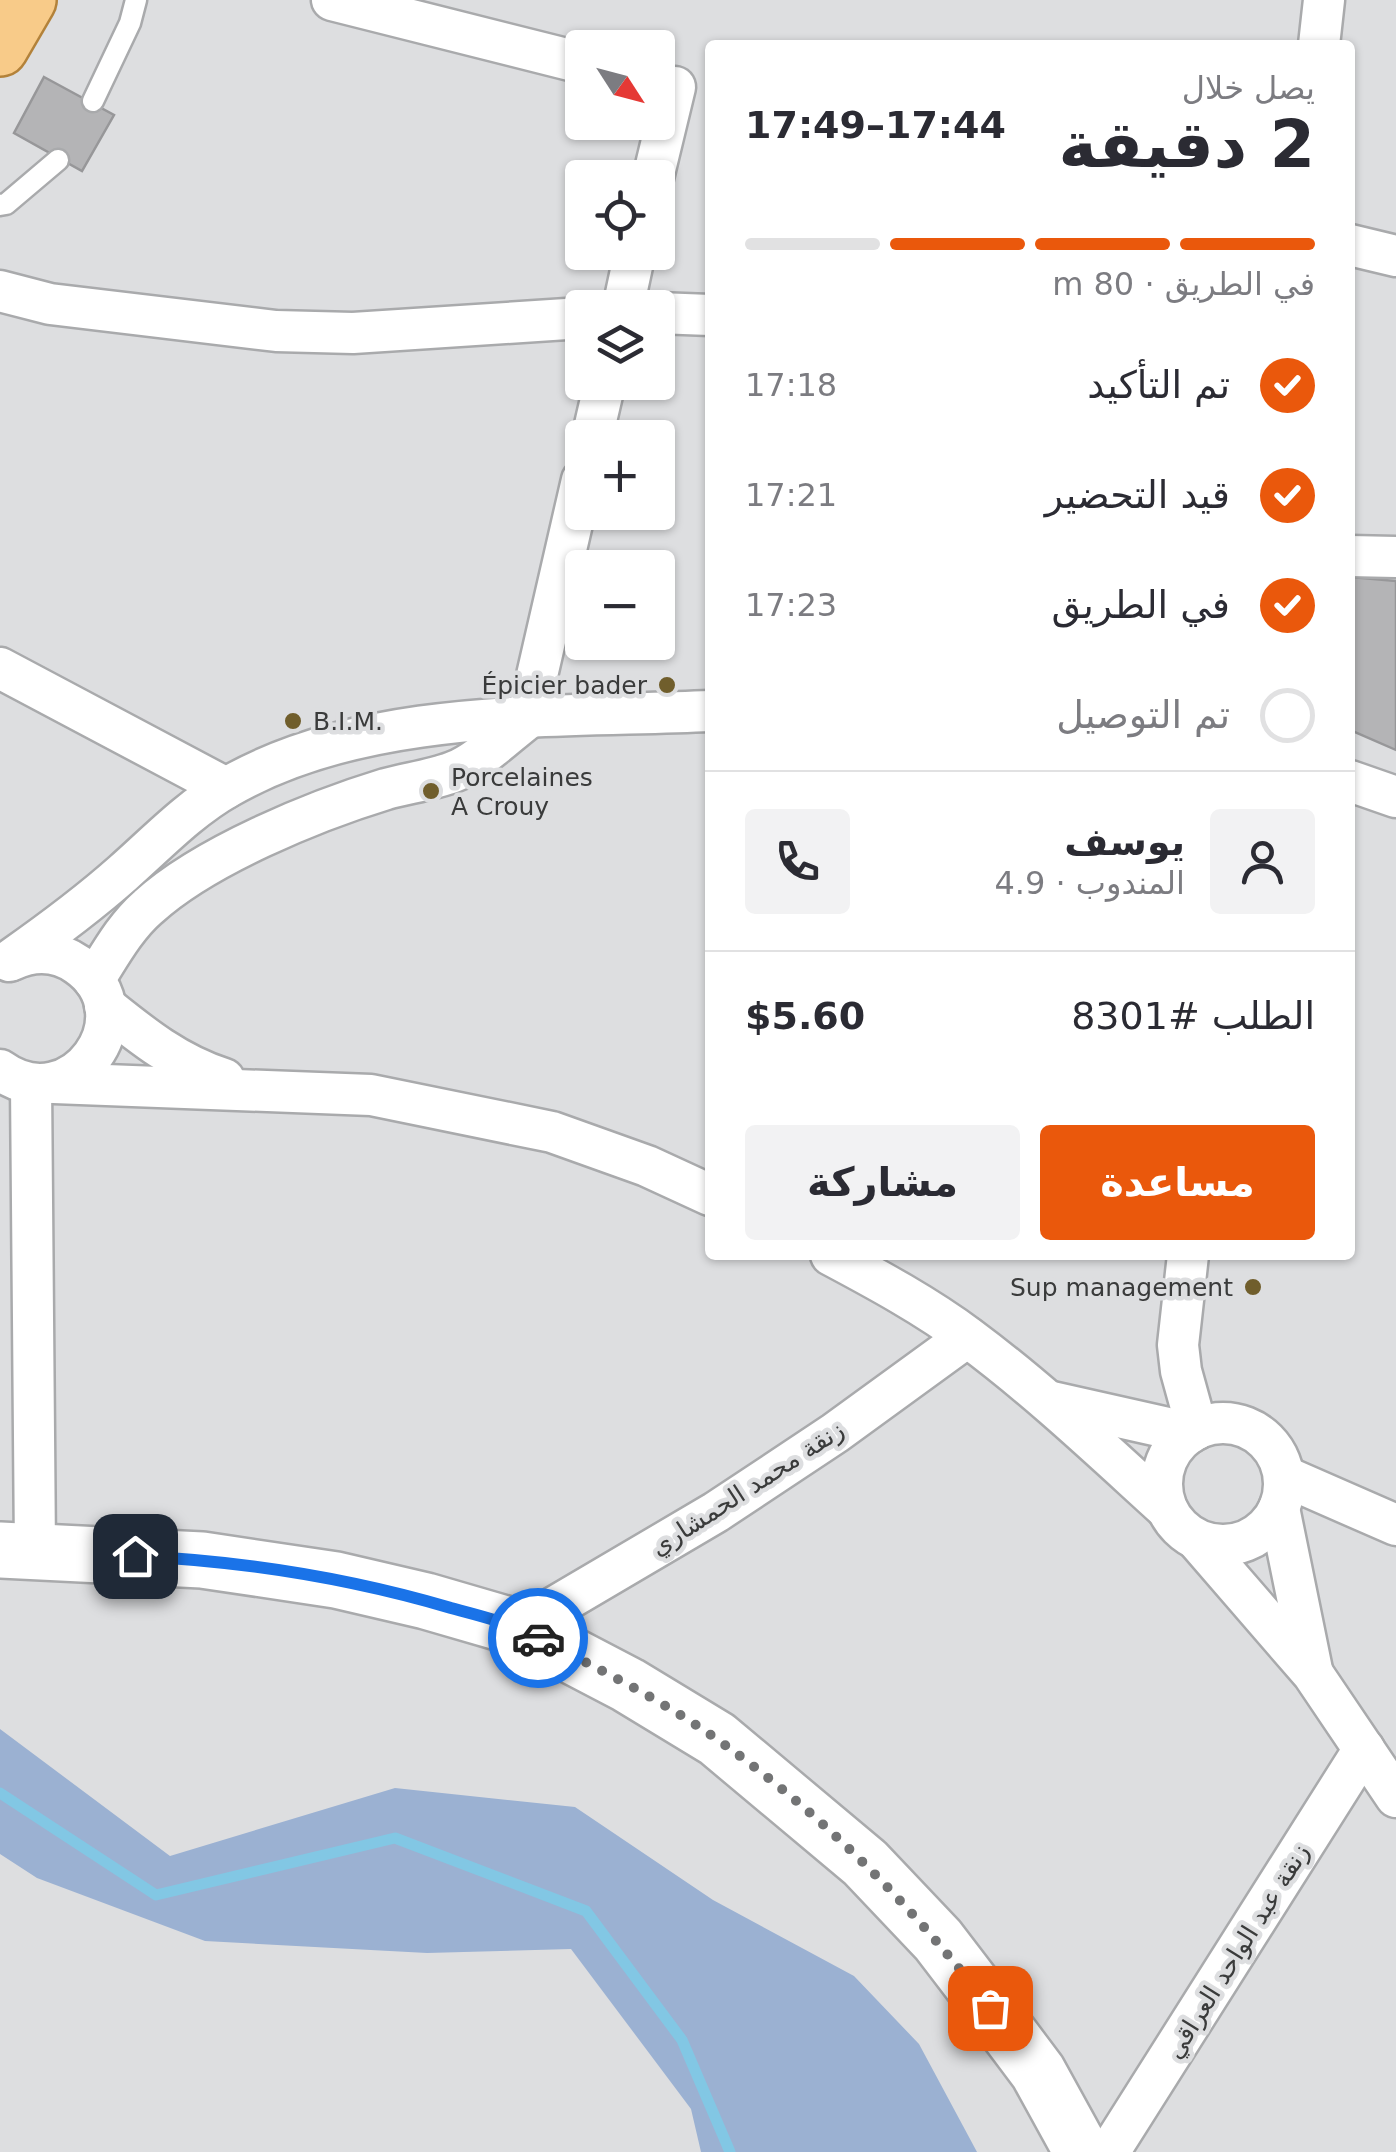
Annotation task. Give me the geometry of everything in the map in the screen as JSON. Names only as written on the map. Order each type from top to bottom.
[{"type":"main road","points":[[0,48],[28,0]]},
{"type":"street","points":[[332,0],[565,59]]},
{"type":"street","points":[[1320,40],[1324,0]]},
{"type":"street","points":[[659,160],[681,88]]},
{"type":"street","points":[[1355,247],[1396,256]]},
{"type":"street","points":[[0,291],[50,304],[276,331],[353,333],[565,319]]},
{"type":"street","points":[[675,313],[705,314]]},
{"type":"street","points":[[19,1078],[73,1075],[89,1063],[106,1026],[100,993],[122,935],[148,906],[188,878],[318,812],[456,772],[527,719],[570,530]]},
{"type":"street","points":[[1355,556],[1396,557]]},
{"type":"street","points":[[0,668],[226,788]]},
{"type":"street","points":[[5,964],[69,920],[178,823],[226,788],[299,756],[371,735],[439,725],[705,711]]},
{"type":"street","points":[[1355,783],[1396,798]]},
{"type":"street","points":[[5,964],[24,954],[56,954],[70,960],[100,993],[168,1054],[197,1070],[256,1089]]},
{"type":"street","points":[[19,1078],[371,1095],[552,1132],[647,1166],[705,1193]]},
{"type":"street","points":[[19,1078],[17,1551],[202,1560],[336,1580],[426,1600],[519,1628],[628,1685],[717,1739],[865,1863],[938,1940],[990,2008],[1038,2072],[1082,2152]]},
{"type":"street","points":[[840,1260],[967,1337],[1048,1401],[1167,1508]]},
{"type":"street","points":[[1187,1260],[1178,1345],[1193,1431]]},
{"type":"street","name":"زنقة محمد الحمشاري","points":[[519,1628],[716,1512],[967,1337]]},
{"type":"street","points":[[1048,1401],[1193,1431]]},
{"type":"street","points":[[1312,1674],[1274,1450],[1252,1430],[1225,1423],[1193,1431],[1179,1442],[1165,1467],[1163,1495],[1174,1522],[1198,1540],[1312,1674],[1396,1797]]},
{"type":"street","points":[[1281,1492],[1396,1525]]},
{"type":"street","points":[[1198,1540],[1230,1545],[1245,1541],[1271,1522],[1281,1492]]},
{"type":"street","name":"زنقة عبد الواحد العراقي","points":[[1109,2152],[1364,1749]]},
{"type":"lane","points":[[94,101],[130,23],[136,0]]},
{"type":"lane","points":[[0,205],[58,160]]},
{"type":"shaded area","points":[[0,1729],[170,1856],[395,1788],[575,1807],[713,1900],[854,1976],[919,2044],[977,2152],[701,2152],[691,2109],[571,1949],[427,1953],[205,1941],[37,1878],[0,1854]]},
{"type":"building","points":[[44,77],[114,115],[82,171],[14,133]]},
{"type":"building","points":[[1355,577],[1396,581],[1396,750],[1355,732]]},
{"type":"waterway","points":[[0,1793],[156,1895],[395,1838],[586,1911],[682,2040],[730,2152]]},
{"type":"way so far","points":[[538,1638],[628,1685],[717,1739],[803,1808],[865,1863],[938,1940],[990,2008]]},
{"type":"place","name":"Épicier bader","points":[[667,685]]},
{"type":"place","name":"B.I.M.","points":[[293,721]]},
{"type":"place","name":"Porcelaines A Crouy","points":[[431,791]]},
{"type":"place","name":"Sup management","points":[[1253,1287]]},
{"type":"route","points":[[135,1556],[202,1560],[336,1580],[426,1600],[519,1628],[538,1638]]}]
